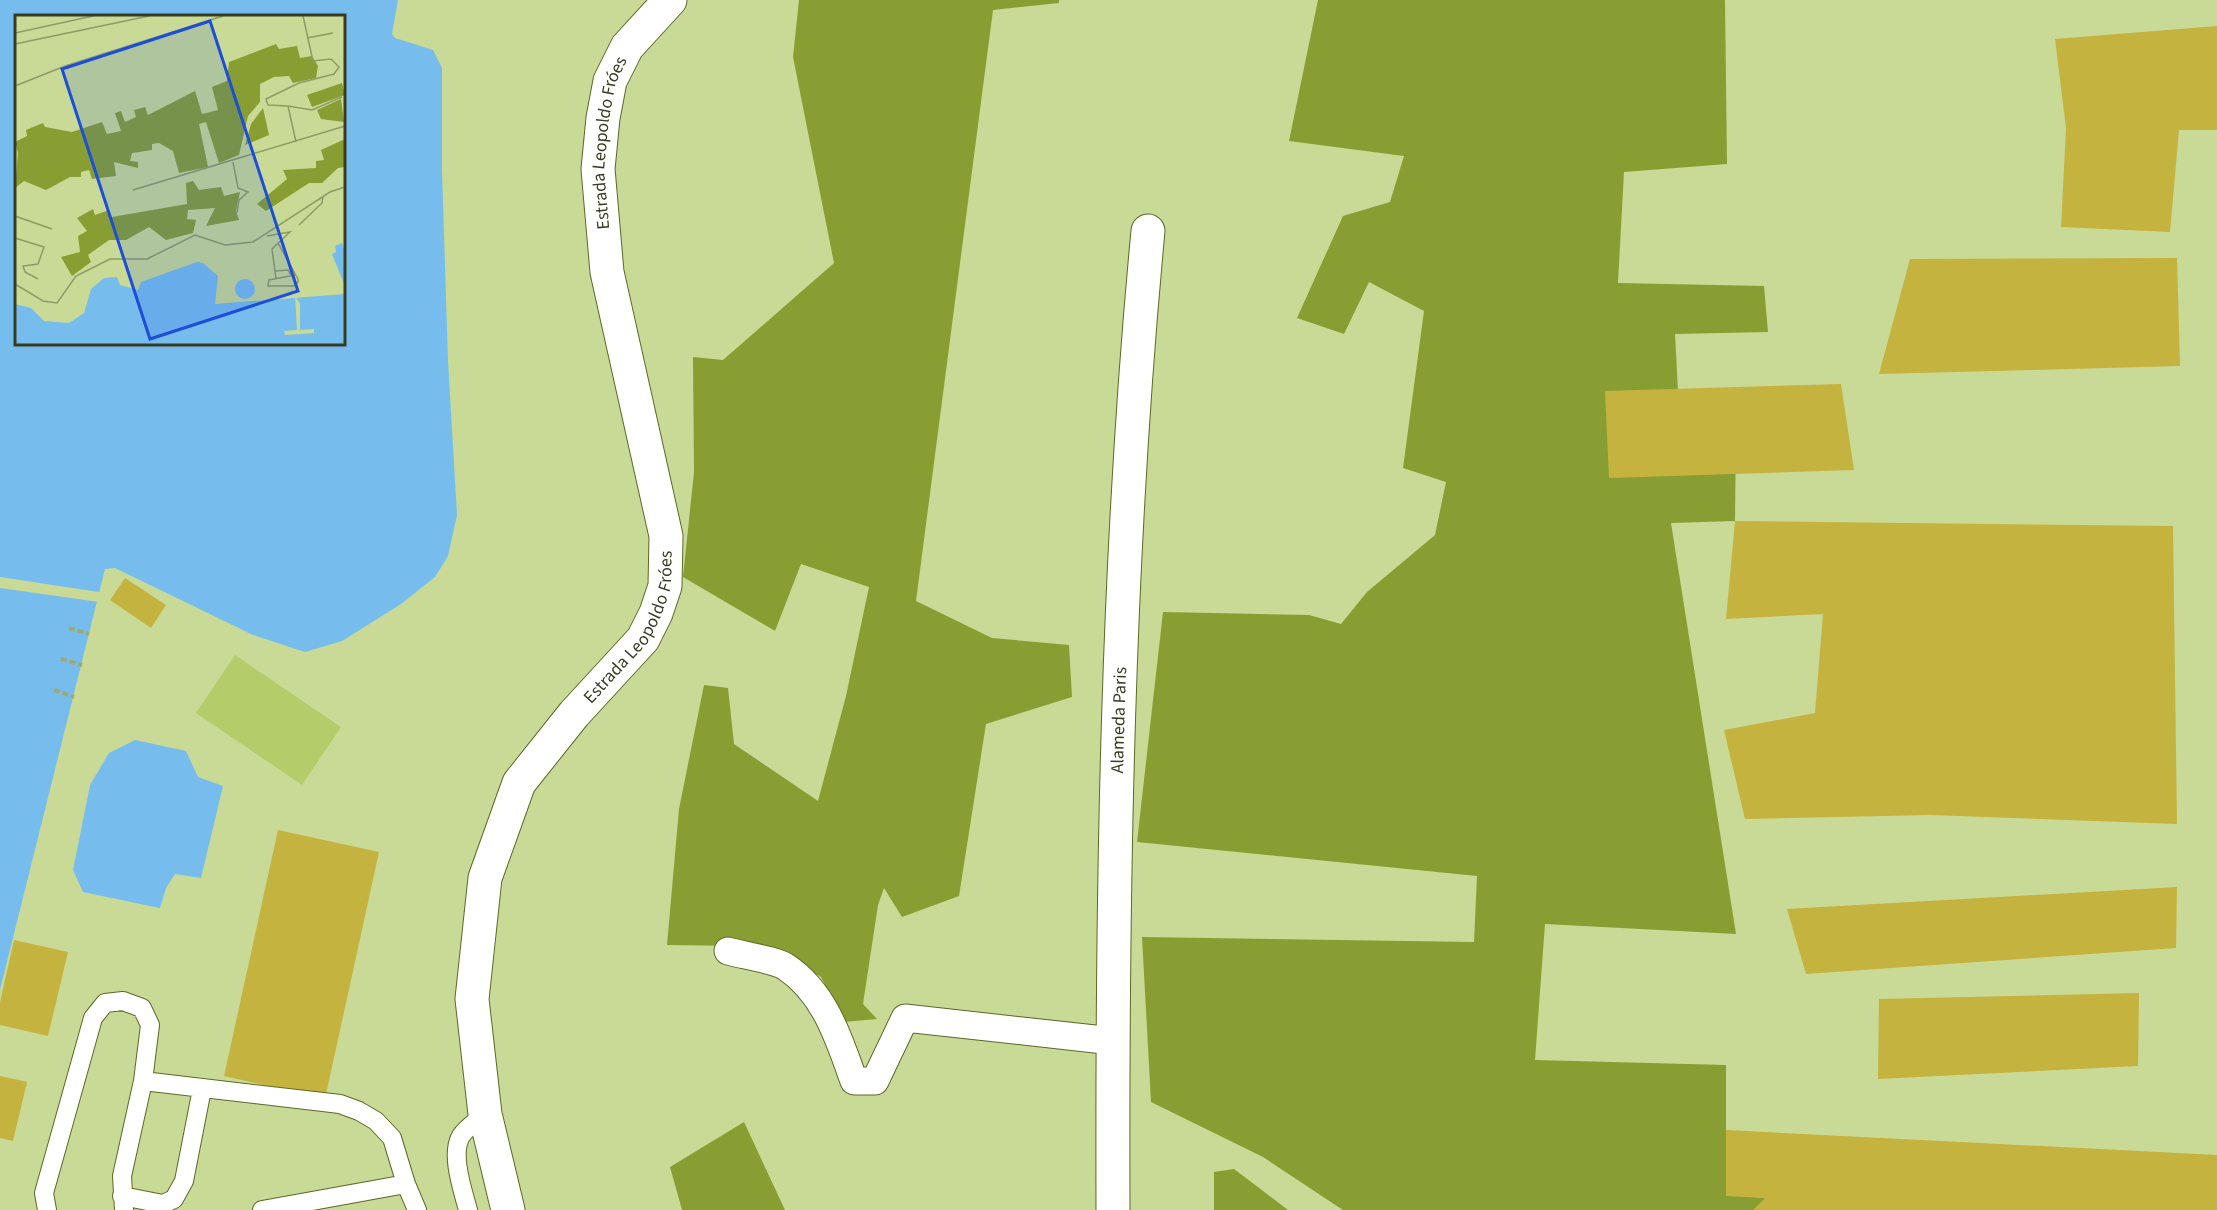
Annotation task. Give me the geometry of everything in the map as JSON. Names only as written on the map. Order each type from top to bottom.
[{"type":"street","name":"Estrada Leopoldo Fróes","points":[[508,1210],[485,1114],[472,999],[485,878],[519,783],[574,714],[643,639],[656,613],[665,586],[666,536],[607,272],[598,169],[603,118],[610,81],[627,47],[670,0]]},
{"type":"street","name":"Alameda Paris","points":[[1113,1210],[1113,1041],[1120,642],[1140,315],[1148,231]]},
{"type":"street","points":[[728,951],[785,966],[816,994],[837,1033],[854,1081],[875,1081],[905,1018],[1113,1041]]},
{"type":"lane","points":[[47,1210],[44,1193],[93,1018],[105,1003],[123,1001],[142,1008],[150,1025],[143,1081],[122,1176],[123,1203],[163,1204],[174,1199],[184,1180],[202,1089]]},
{"type":"lane","points":[[143,1081],[340,1104],[359,1111],[376,1121],[392,1138],[406,1184],[417,1210]]},
{"type":"lane","points":[[468,1210],[457,1164],[458,1144],[461,1135],[485,1114]]},
{"type":"lane","points":[[262,1210],[406,1184]]},
{"type":"path","points":[[69,628],[89,634]]},
{"type":"path","points":[[61,659],[82,665]]},
{"type":"path","points":[[54,690],[74,696]]},
{"type":"green space","points":[[799,0],[1059,0],[1059,3],[993,10],[916,601],[992,638],[1069,645],[1072,697],[986,724],[959,896],[902,917],[884,888],[878,905],[863,1004],[877,1019],[844,1022],[821,977],[789,959],[745,946],[667,945],[679,809],[704,685],[728,688],[734,744],[818,801],[846,696],[869,587],[801,564],[775,631],[683,577],[694,472],[693,357],[723,360],[834,263],[793,57]]},
{"type":"green space","points":[[1318,0],[1725,0],[1727,164],[1624,172],[1618,283],[1764,286],[1768,332],[1675,334],[1680,429],[1736,432],[1735,521],[1671,523],[1736,934],[1545,924],[1535,1060],[1726,1065],[1726,1195],[1765,1198],[1785,1210],[1343,1210],[1263,1157],[1151,1102],[1142,937],[1474,942],[1477,876],[1137,842],[1163,612],[1309,615],[1341,624],[1367,592],[1435,535],[1446,482],[1403,468],[1424,311],[1369,282],[1344,334],[1297,318],[1343,216],[1390,202],[1404,156],[1289,141]]},
{"type":"green space","points":[[235,655],[341,727],[302,785],[196,713]]},
{"type":"green space","points":[[744,1122],[785,1210],[682,1210],[670,1167]]},
{"type":"green space","points":[[1234,1169],[1288,1210],[1214,1210],[1214,1172]]},
{"type":"water","points":[[0,0],[398,0],[392,34],[395,38],[433,50],[442,68],[442,170],[448,361],[457,515],[448,556],[435,577],[401,604],[342,641],[305,652],[253,635],[115,568],[105,569],[0,990]]},
{"type":"water","points":[[135,740],[186,751],[198,777],[223,786],[201,878],[175,874],[166,888],[160,908],[83,892],[73,870],[90,785],[109,753]]},
{"type":"pier","points":[[0,577],[102,593],[99,602],[0,588]]},
{"type":"building","points":[[2217,26],[2217,130],[2179,130],[2170,232],[2061,227],[2066,128],[2055,39]]},
{"type":"building","points":[[2177,258],[2180,366],[1879,374],[1910,259]]},
{"type":"building","points":[[1841,384],[1854,470],[1609,478],[1605,391]]},
{"type":"building","points":[[1735,521],[2173,526],[2177,824],[1930,815],[1745,819],[1724,730],[1815,713],[1823,614],[1726,619]]},
{"type":"building","points":[[125,578],[166,605],[151,628],[110,600]]},
{"type":"building","points":[[278,830],[379,852],[325,1099],[224,1076]]},
{"type":"building","points":[[2177,887],[2176,948],[1806,974],[1787,909]]},
{"type":"building","points":[[14,940],[68,952],[48,1036],[0,1025],[0,1002]]},
{"type":"building","points":[[2139,993],[2138,1066],[1878,1079],[1879,999]]},
{"type":"building","points":[[0,1076],[27,1082],[13,1141],[0,1138]]},
{"type":"building","points":[[1726,1130],[2217,1155],[2217,1210],[1753,1210],[1765,1198],[1726,1196]]}]
